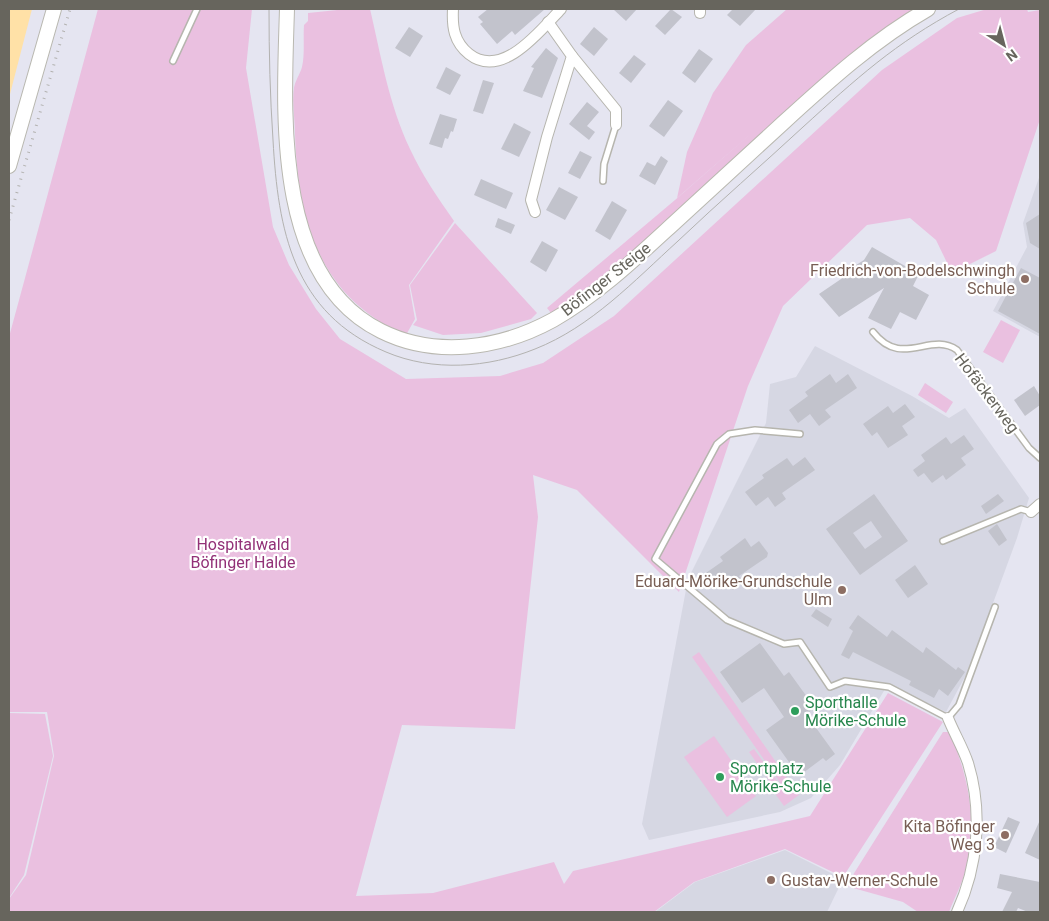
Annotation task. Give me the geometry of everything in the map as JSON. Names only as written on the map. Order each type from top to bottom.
[{"type":"street","points":[[9,166],[54,9]]},
{"type":"street","name":"Böfinger Steige","points":[[287,9],[285,102],[290,166],[306,244],[334,293],[353,313],[375,328],[401,341],[432,348],[468,348],[508,338],[552,320],[574,306],[656,240],[863,51],[928,9]]},
{"type":"street","points":[[453,9],[454,35],[463,49],[476,60],[486,62],[505,58],[520,50],[561,9]]},
{"type":"street","points":[[548,22],[572,56],[616,110],[616,125]]},
{"type":"street","points":[[535,212],[531,200],[547,136],[572,56]]},
{"type":"street","points":[[1031,512],[1040,504]]},
{"type":"street","points":[[948,718],[968,763],[978,811],[973,866],[956,912]]},
{"type":"lane","points":[[173,61],[197,9]]},
{"type":"lane","points":[[603,181],[604,164],[616,125]]},
{"type":"lane","name":"Hofäckerweg","points":[[874,332],[882,342],[897,349],[950,345],[957,350],[1029,448],[1040,458]]},
{"type":"lane","points":[[800,434],[755,430],[729,434],[717,444],[655,559],[727,620],[784,644],[800,642],[830,687],[845,680],[889,687],[948,718],[958,705],[995,607]]},
{"type":"lane","points":[[943,541],[1021,509],[1031,512]]},
{"type":"shaded area","points":[[9,9],[32,9],[9,98]]},
{"type":"shaded area","name":"Friedrich-von-Bodelschwingh Schule","points":[[1040,175],[1040,337],[993,311],[1027,247],[1023,223]]},
{"type":"shaded area","name":"Eduard-Mörike-Grundschule Ulm","points":[[815,346],[912,396],[949,418],[965,408],[1029,498],[1017,538],[968,671],[946,712],[888,684],[840,765],[811,798],[780,812],[649,840],[642,824],[688,579],[766,423],[770,384],[796,377]]},
{"type":"shaded area","name":"Gustav-Werner-Schule","points":[[785,850],[843,879],[827,912],[655,912],[695,882]]},
{"type":"green space","name":"Hospitalwald Böfinger Halde","points":[[98,9],[252,9],[246,68],[273,227],[289,265],[316,309],[340,339],[406,379],[500,376],[543,363],[614,316],[882,70],[957,18],[987,9],[1027,9],[1028,12],[1040,10],[1040,119],[996,251],[952,273],[936,240],[910,218],[867,225],[783,306],[748,386],[679,592],[577,490],[533,475],[538,517],[515,729],[402,725],[356,896],[433,893],[554,862],[564,884],[573,871],[810,816],[888,693],[943,722],[843,877],[785,849],[694,882],[654,912],[9,912],[9,899],[26,875],[54,756],[47,712],[9,712],[9,337]]},
{"type":"green space","points":[[370,9],[396,115],[415,159],[454,221],[409,285],[415,319],[406,335],[377,319],[353,300],[334,278],[319,254],[309,227],[302,197],[297,166],[293,100],[295,85],[303,62],[304,25],[308,21],[308,13]]},
{"type":"green space","points":[[787,9],[915,9],[854,52],[620,263],[587,290],[551,313],[547,308],[675,200],[855,43],[677,198],[687,152],[713,93],[746,45]]},
{"type":"green space","points":[[455,223],[537,313],[531,319],[481,333],[443,335],[413,325],[417,320],[410,285]]},
{"type":"green space","points":[[1001,320],[1020,330],[1003,363],[983,352]]},
{"type":"green space","points":[[925,383],[953,402],[946,413],[918,395]]},
{"type":"green space","points":[[699,652],[799,795],[784,806],[776,795],[778,793],[749,752],[754,749],[784,788],[692,657]]},
{"type":"green space","points":[[9,713],[45,714],[53,756],[24,875],[9,898]]},
{"type":"green space","points":[[943,732],[950,732],[957,750],[967,784],[971,817],[971,835],[965,872],[949,912],[918,912],[903,902],[846,886]]},
{"type":"green space","name":"Sportplatz Mörike-Schule","points":[[714,736],[756,796],[727,817],[684,757]]},
{"type":"building","points":[[488,9],[545,9],[515,35],[512,31],[497,44],[480,24],[483,22],[478,17]]},
{"type":"building","points":[[613,9],[637,9],[626,21]]},
{"type":"building","points":[[671,9],[682,17],[665,35],[655,26]]},
{"type":"building","points":[[733,9],[756,9],[740,26],[727,15]]},
{"type":"building","points":[[409,27],[423,36],[410,57],[395,48]]},
{"type":"building","points":[[594,27],[608,39],[594,56],[580,44]]},
{"type":"building","points":[[546,48],[558,58],[542,98],[523,91],[534,68],[531,67]]},
{"type":"building","points":[[699,49],[713,59],[695,83],[682,73]]},
{"type":"building","points":[[634,55],[646,64],[631,83],[619,73]]},
{"type":"building","points":[[446,67],[461,75],[450,95],[436,88]]},
{"type":"building","points":[[483,80],[494,83],[483,114],[473,111]]},
{"type":"building","points":[[668,100],[683,111],[664,137],[649,126]]},
{"type":"building","points":[[587,102],[599,112],[587,126],[595,132],[589,140],[569,124]]},
{"type":"building","points":[[440,114],[457,119],[453,132],[451,131],[448,139],[445,138],[442,148],[429,144]]},
{"type":"building","points":[[514,123],[531,132],[519,157],[501,149]]},
{"type":"building","points":[[580,151],[592,157],[580,179],[568,173]]},
{"type":"building","points":[[661,156],[668,161],[655,185],[639,176],[647,162],[655,166]]},
{"type":"building","points":[[481,179],[513,193],[506,209],[474,195]]},
{"type":"building","points":[[559,187],[578,197],[565,220],[546,210]]},
{"type":"building","points":[[612,201],[627,210],[610,240],[595,231]]},
{"type":"building","points":[[1040,214],[1040,249],[1030,243],[1026,223]]},
{"type":"building","points":[[498,218],[515,225],[511,234],[495,227]]},
{"type":"building","points":[[542,241],[558,250],[546,272],[530,262]]},
{"type":"building","points":[[872,247],[919,274],[913,286],[929,295],[916,320],[900,312],[891,329],[868,318],[884,288],[839,317],[819,294],[844,277],[842,274],[864,260]]},
{"type":"building","points":[[1021,268],[1040,278],[1040,334],[998,311]]},
{"type":"building","points":[[830,374],[836,383],[848,374],[857,388],[825,410],[831,417],[819,426],[810,414],[798,423],[789,410],[808,396],[805,392]]},
{"type":"building","points":[[1034,386],[1040,396],[1040,405],[1025,416],[1014,400]]},
{"type":"building","points":[[905,404],[915,417],[902,426],[908,435],[888,448],[877,432],[872,436],[863,424],[888,406],[893,413]]},
{"type":"building","points":[[964,435],[974,449],[961,458],[966,465],[946,480],[943,475],[932,483],[924,473],[918,477],[913,470],[925,461],[921,455],[946,437],[951,444]]},
{"type":"building","points":[[805,457],[815,470],[782,493],[786,499],[775,507],[768,497],[756,506],[745,492],[764,478],[762,475],[787,458],[793,466]]},
{"type":"building","points":[[874,494],[908,541],[860,575],[826,529]],"holes":[[[871,521],[882,537],[865,549],[853,533]]]},
{"type":"building","points":[[998,494],[1004,501],[986,514],[981,506]]},
{"type":"building","points":[[997,524],[1007,540],[999,546],[988,531]]},
{"type":"building","points":[[745,538],[751,547],[759,541],[768,553],[767,557],[739,576],[744,582],[733,590],[725,579],[712,588],[703,575],[723,561],[720,557]]},
{"type":"building","points":[[915,565],[928,584],[908,598],[895,580]]},
{"type":"building","points":[[816,609],[832,619],[828,627],[811,616]]},
{"type":"building","points":[[858,615],[887,637],[892,630],[923,653],[926,647],[956,670],[958,667],[965,672],[948,696],[939,689],[934,698],[909,685],[911,681],[853,652],[849,659],[841,655],[853,631],[849,628]]},
{"type":"building","name":"Sporthalle Mörike-Schule","points":[[760,643],[784,676],[789,672],[815,708],[806,714],[835,754],[826,761],[823,758],[799,776],[766,730],[784,717],[764,688],[742,703],[720,672]]},
{"type":"building","points":[[1008,817],[1020,822],[1006,853],[994,847]]},
{"type":"building","points":[[1040,820],[1040,860],[1025,853]]},
{"type":"building","points":[[1000,874],[1040,882],[1040,912],[1028,912],[1018,908],[1016,912],[1002,912],[1012,892],[997,888]]},
{"type":"tram line","points":[[269,9],[270,91],[275,173],[286,236],[296,265],[311,292],[330,315],[355,335],[386,352],[422,363],[441,365],[480,364],[517,355],[555,340],[593,316],[628,287],[859,78],[915,35],[959,9]]},
{"type":"railway","points":[[9,220],[70,9]]},
{"type":"place","name":"Friedrich-von-Bodelschwingh Schule","points":[[1025,279]]},
{"type":"place","name":"Eduard-Mörike-Grundschule Ulm","points":[[842,590]]},
{"type":"place","name":"Sporthalle Mörike-Schule","points":[[795,711]]},
{"type":"place","name":"Sportplatz Mörike-Schule","points":[[720,777]]},
{"type":"place","name":"Kita Böfinger Weg 3","points":[[1005,835]]},
{"type":"place","name":"Gustav-Werner-Schule","points":[[771,880]]}]
